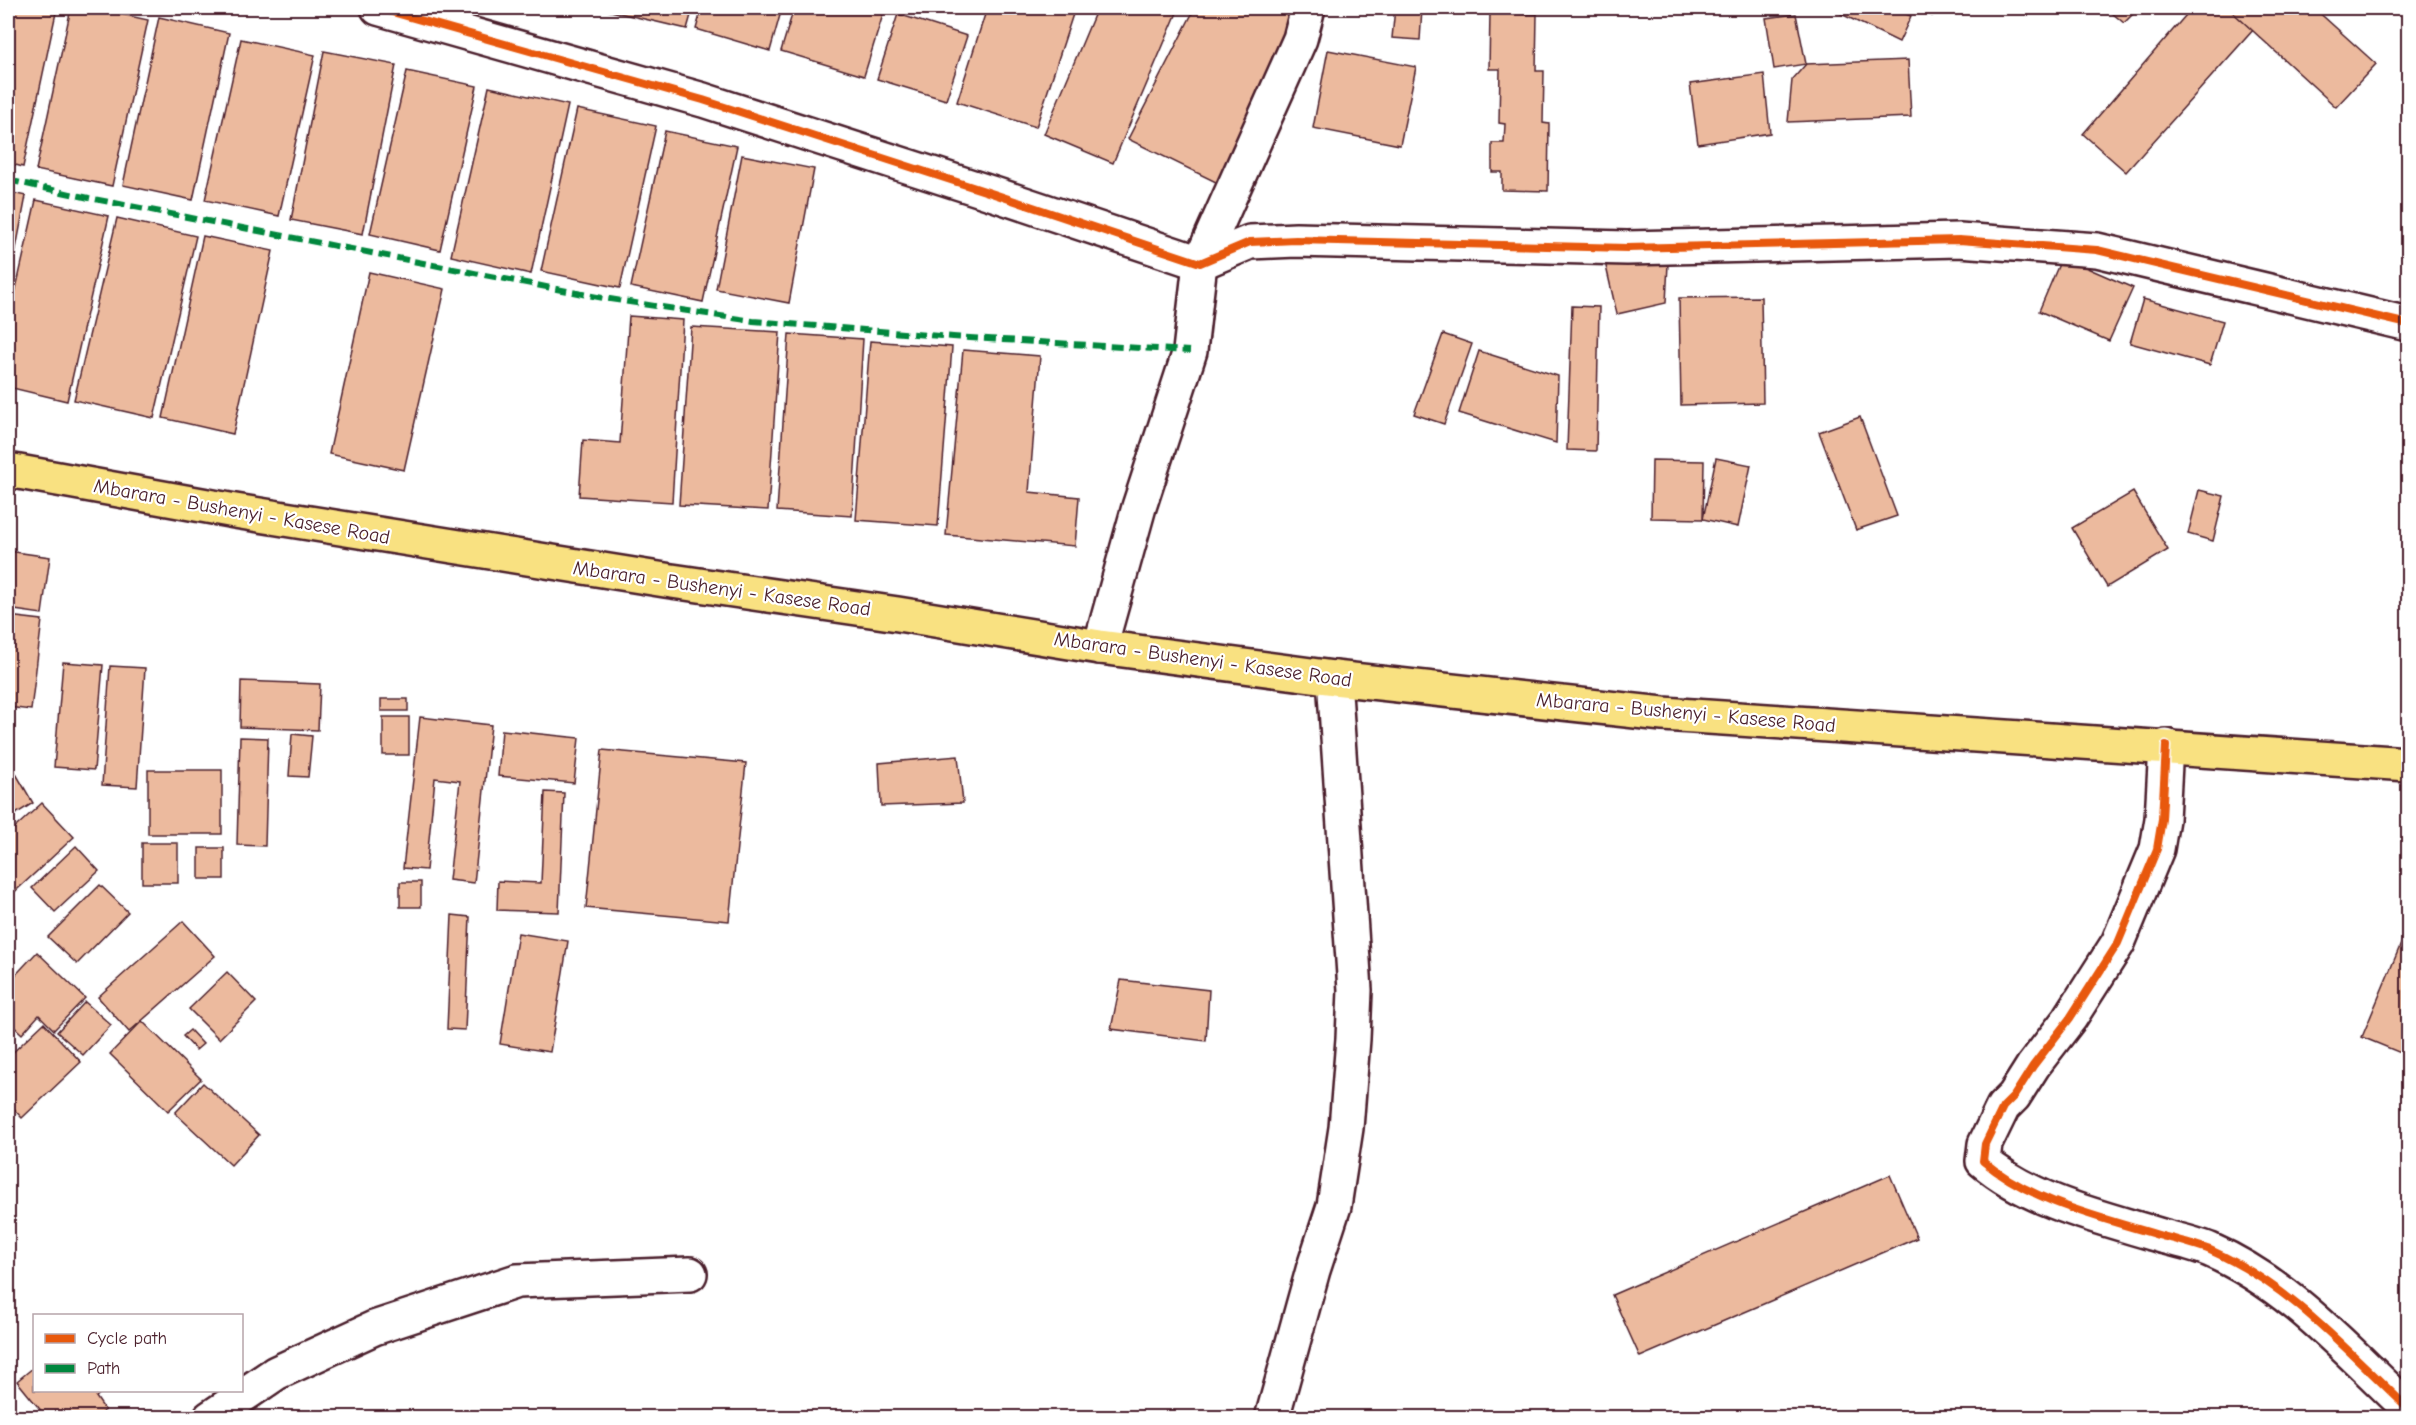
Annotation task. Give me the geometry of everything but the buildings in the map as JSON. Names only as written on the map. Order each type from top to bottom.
[{"type":"main road","name":"Mbarara - Bushenyi - Kasese Road","points":[[8,470],[235,511],[502,554],[1100,646],[1334,678],[1663,714],[2409,764]]},
{"type":"street","points":[[378,8],[704,100],[1200,263],[1250,242],[1296,240],[1627,248],[1959,240],[2097,250],[2409,324]]},
{"type":"street","points":[[1100,646],[1139,507],[1190,351],[1200,263],[1299,39],[1308,8]]},
{"type":"street","points":[[1272,1418],[1313,1270],[1334,1206],[1346,1128],[1355,990],[1334,678]]},
{"type":"street","points":[[2166,746],[2163,812],[2157,849],[2118,943],[2070,1018],[2032,1066],[2014,1096],[2003,1107],[1985,1144],[1983,1161],[1998,1173],[2031,1192],[2107,1219],[2208,1249],[2260,1275],[2327,1329],[2409,1408]]},
{"type":"street","points":[[210,1418],[276,1373],[374,1328],[517,1281],[690,1274]]},
{"type":"marked path","points":[[8,180],[89,198],[603,298],[753,321],[953,337],[1190,351]]},
{"type":"cycle path","points":[[378,8],[703,100],[1200,263],[1250,242],[1296,240],[1627,248],[1959,240],[2097,250],[2408,324]]},
{"type":"cycle path","points":[[2166,746],[2162,819],[2157,849],[2118,943],[2070,1018],[2033,1066],[2014,1096],[2003,1107],[1985,1144],[1983,1161],[2002,1175],[2045,1198],[2092,1215],[2210,1250],[2239,1264],[2266,1281],[2316,1320],[2408,1408]]}]
